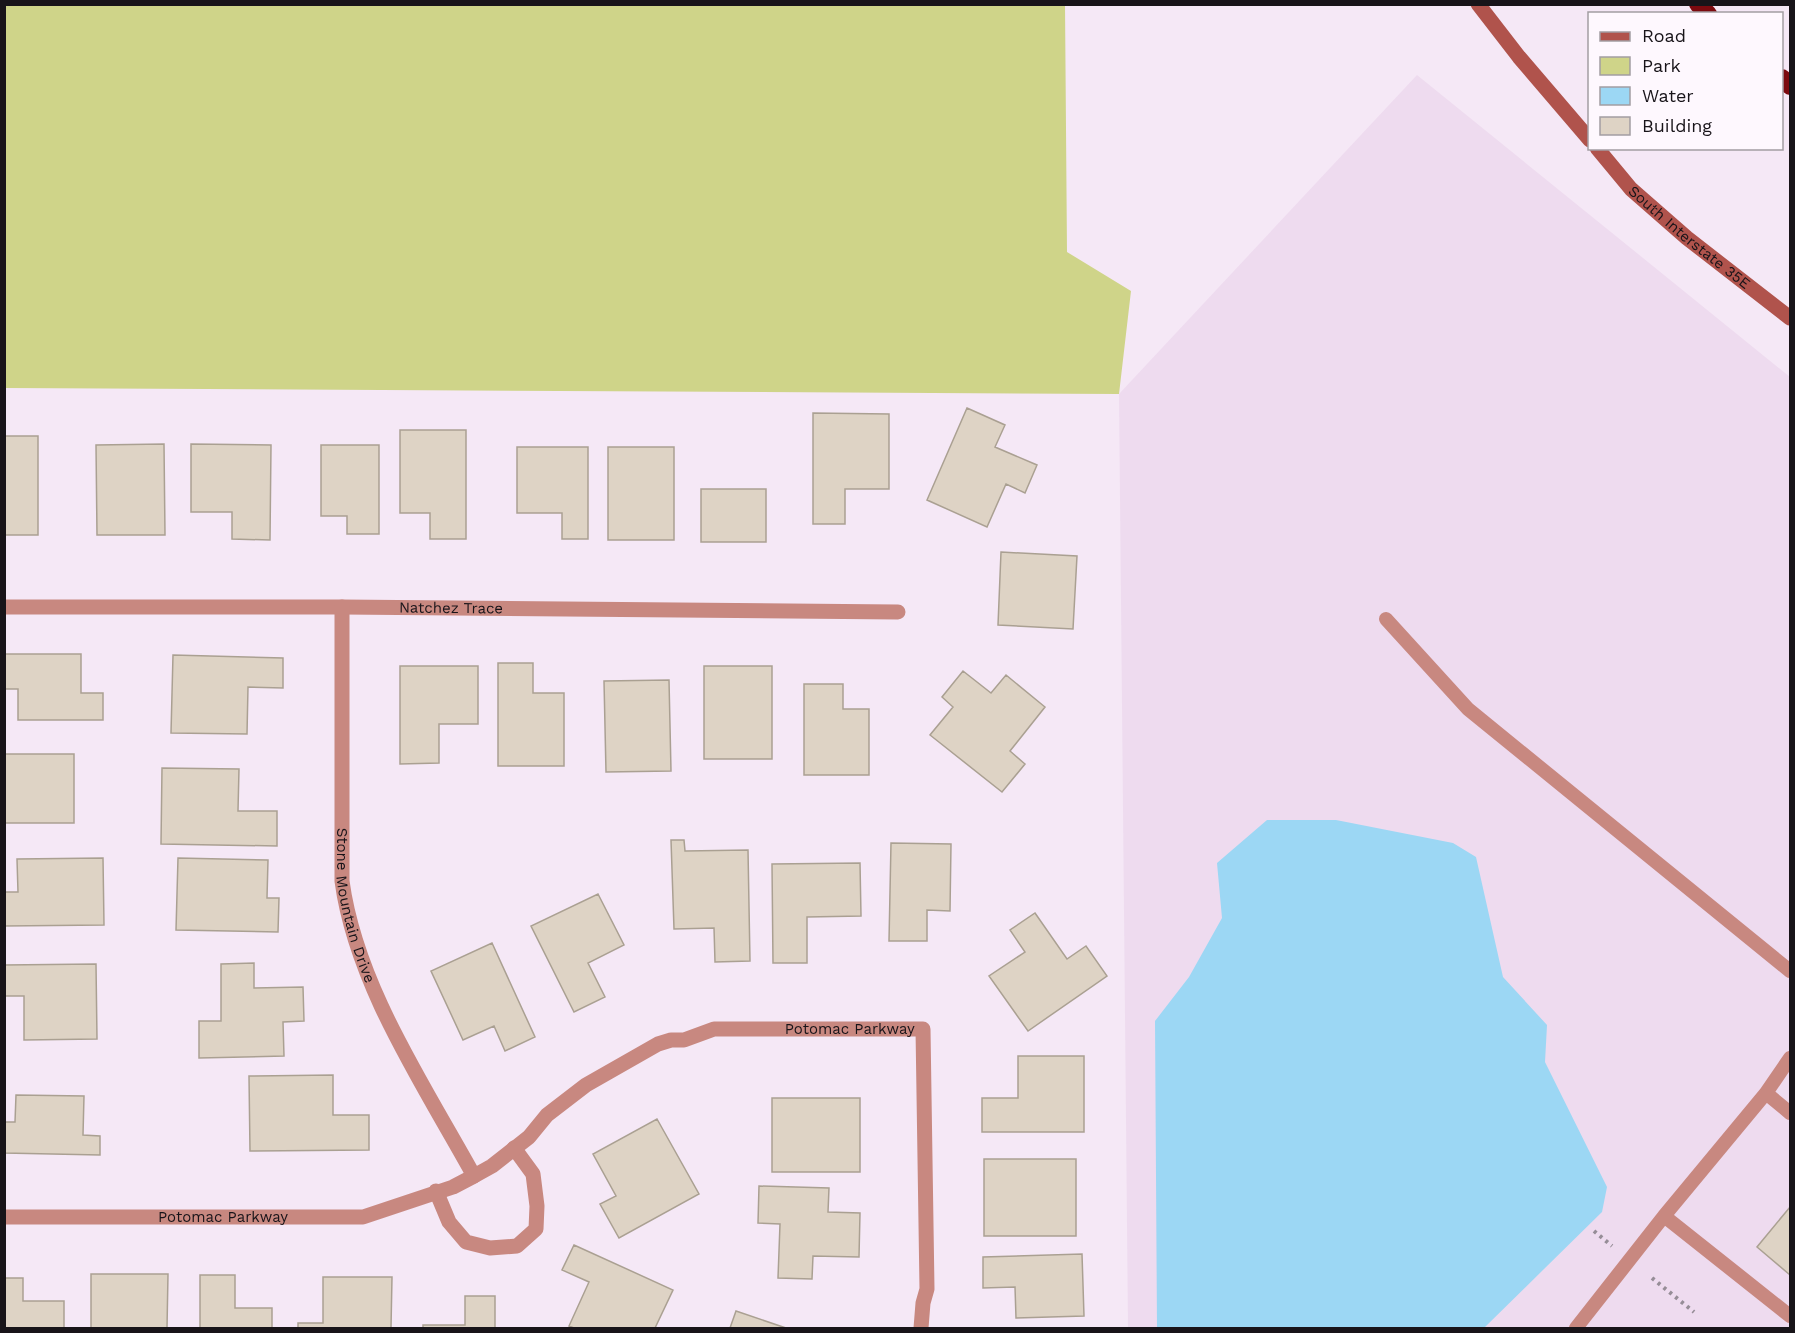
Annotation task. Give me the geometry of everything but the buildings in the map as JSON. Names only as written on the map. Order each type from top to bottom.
[{"type":"main road","points":[[1478,4],[1519,57],[1588,138]]},
{"type":"main road","name":"South Interstate 35E","points":[[1599,150],[1631,189],[1687,238],[1791,318]]},
{"type":"street","name":"Natchez Trace","points":[[4,608],[898,612]]},
{"type":"street","name":"Stone Mountain Drive","points":[[342,608],[342,881],[346,912],[385,1014],[474,1176]]},
{"type":"street","name":"Potomac Parkway","points":[[4,1217],[363,1217],[453,1187],[492,1166],[529,1137],[547,1115],[586,1085],[628,1059],[671,1040],[684,1040],[714,1029],[923,1029],[927,1289],[923,1303],[921,1329]]},
{"type":"street","points":[[436,1191],[449,1222],[466,1242],[490,1248],[517,1246],[536,1229],[537,1206],[533,1174],[514,1148]]},
{"type":"lane","points":[[1386,619],[1468,709],[1791,971]]},
{"type":"lane","points":[[1576,1329],[1664,1216],[1766,1093],[1791,1058]]},
{"type":"lane","points":[[1766,1093],[1791,1113]]},
{"type":"lane","points":[[1664,1216],[1791,1316]]},
{"type":"path","points":[[1594,1231],[1616,1249]]},
{"type":"path","points":[[1652,1278],[1694,1312]]},
{"type":"shaded area","points":[[1417,75],[1790,377],[1790,1328],[1128,1328],[1119,394]]},
{"type":"green space","points":[[5,4],[1065,5],[1067,252],[1131,291],[1119,394],[5,388]]},
{"type":"water","points":[[1267,820],[1336,820],[1453,843],[1476,857],[1503,977],[1547,1025],[1545,1062],[1607,1187],[1602,1212],[1484,1328],[1157,1328],[1155,1021],[1189,977],[1222,918],[1217,863]]}]
